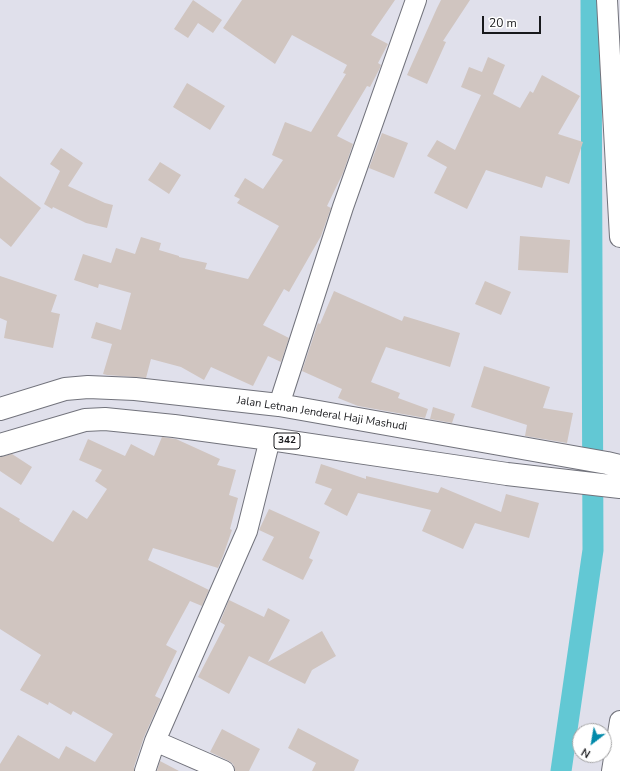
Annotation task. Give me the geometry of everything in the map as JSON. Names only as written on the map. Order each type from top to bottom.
[{"type":"main road","name":"Jalan Letnan Jenderal Haji Mashudi","points":[[0,409],[66,389],[88,387],[135,389],[279,405],[620,466]]},
{"type":"main road","points":[[66,389],[76,422]]},
{"type":"main road","name":"342","points":[[0,445],[76,422],[105,419],[174,426],[506,474],[620,487]]},
{"type":"main road","points":[[506,474],[510,446]]},
{"type":"street","points":[[279,405],[342,207],[416,0]]},
{"type":"street","points":[[606,0],[618,165],[620,237]]},
{"type":"street","points":[[145,771],[155,741],[247,531],[270,439]]},
{"type":"street","points":[[612,771],[620,721]]},
{"type":"street","points":[[155,741],[224,771]]},
{"type":"building","points":[[193,0],[222,20],[213,33],[198,23],[188,38],[174,29]]},
{"type":"building","points":[[242,0],[395,0],[371,35],[388,44],[378,63],[381,65],[380,68],[370,87],[367,86],[337,136],[353,144],[343,173],[327,206],[331,208],[321,236],[289,292],[284,289],[263,325],[289,338],[281,362],[268,356],[253,386],[211,367],[204,380],[181,367],[151,359],[146,378],[103,374],[112,344],[91,338],[96,322],[121,330],[131,293],[99,284],[98,288],[74,280],[83,254],[111,263],[116,248],[135,254],[141,237],[161,243],[159,250],[179,257],[207,263],[205,269],[248,279],[279,226],[237,203],[240,199],[234,196],[245,178],[263,189],[283,160],[272,155],[285,122],[311,132],[346,74],[343,73],[347,65],[292,35],[275,64],[223,28]]},
{"type":"building","points":[[441,0],[470,0],[443,41],[446,42],[427,84],[407,75]]},
{"type":"building","points":[[488,57],[505,65],[493,94],[520,108],[530,91],[533,93],[542,75],[580,96],[558,134],[583,142],[569,184],[546,176],[542,188],[486,170],[467,209],[434,193],[447,167],[427,156],[437,140],[455,150],[481,95],[461,87],[469,67],[482,72]]},
{"type":"building","points":[[187,83],[225,106],[210,130],[173,107]]},
{"type":"building","points":[[382,133],[408,143],[394,178],[369,168]]},
{"type":"building","points":[[61,148],[83,163],[68,186],[105,203],[113,205],[107,228],[86,223],[53,207],[52,209],[44,204],[60,171],[50,164]]},
{"type":"building","points":[[160,162],[181,175],[169,194],[148,180]]},
{"type":"building","points":[[0,176],[41,208],[11,247],[0,238]]},
{"type":"building","points":[[520,236],[570,240],[568,273],[518,270]]},
{"type":"building","points":[[0,276],[57,295],[51,312],[60,314],[53,348],[4,338],[7,321],[0,318]]},
{"type":"building","points":[[485,281],[511,292],[501,315],[475,304]]},
{"type":"building","points":[[334,291],[402,321],[404,316],[460,333],[450,367],[386,347],[371,382],[400,393],[398,398],[428,409],[425,418],[358,406],[338,398],[342,389],[302,371],[318,323],[320,324]]},
{"type":"building","points":[[484,366],[550,387],[543,408],[573,413],[567,443],[525,436],[527,425],[471,407]]},
{"type":"building","points":[[433,407],[455,414],[452,423],[430,419]]},
{"type":"building","points":[[162,437],[176,439],[220,459],[217,465],[236,470],[229,495],[238,498],[230,529],[232,530],[218,568],[153,548],[148,560],[209,590],[202,606],[190,601],[166,645],[177,651],[155,696],[161,699],[144,737],[134,771],[0,771],[0,764],[18,735],[59,759],[66,746],[95,762],[113,734],[73,711],[71,715],[49,702],[48,705],[20,690],[41,655],[0,629],[0,507],[20,519],[19,521],[53,542],[73,510],[87,519],[107,489],[95,481],[102,470],[79,460],[88,439],[125,456],[131,444],[154,456]]},
{"type":"building","points":[[12,454],[32,467],[21,485],[0,471],[0,457]]},
{"type":"building","points":[[321,464],[366,479],[366,476],[438,493],[441,487],[501,512],[506,494],[539,503],[529,538],[475,523],[463,549],[422,531],[431,510],[358,493],[347,516],[324,504],[332,489],[315,483]]},
{"type":"building","points":[[269,509],[320,532],[309,558],[313,560],[303,580],[262,560],[274,537],[259,530]]},
{"type":"building","points":[[229,600],[264,617],[268,608],[290,620],[268,662],[322,631],[336,656],[312,670],[305,684],[249,656],[229,694],[198,677],[225,625],[220,622]]},
{"type":"building","points":[[298,728],[359,760],[354,771],[312,771],[316,763],[288,748]]},
{"type":"building","points":[[222,729],[260,749],[249,771],[235,771],[233,764],[210,752]]},
{"type":"building","points":[[160,761],[179,771],[157,771]]},
{"type":"waterway","points":[[561,771],[593,550],[591,0]]}]
